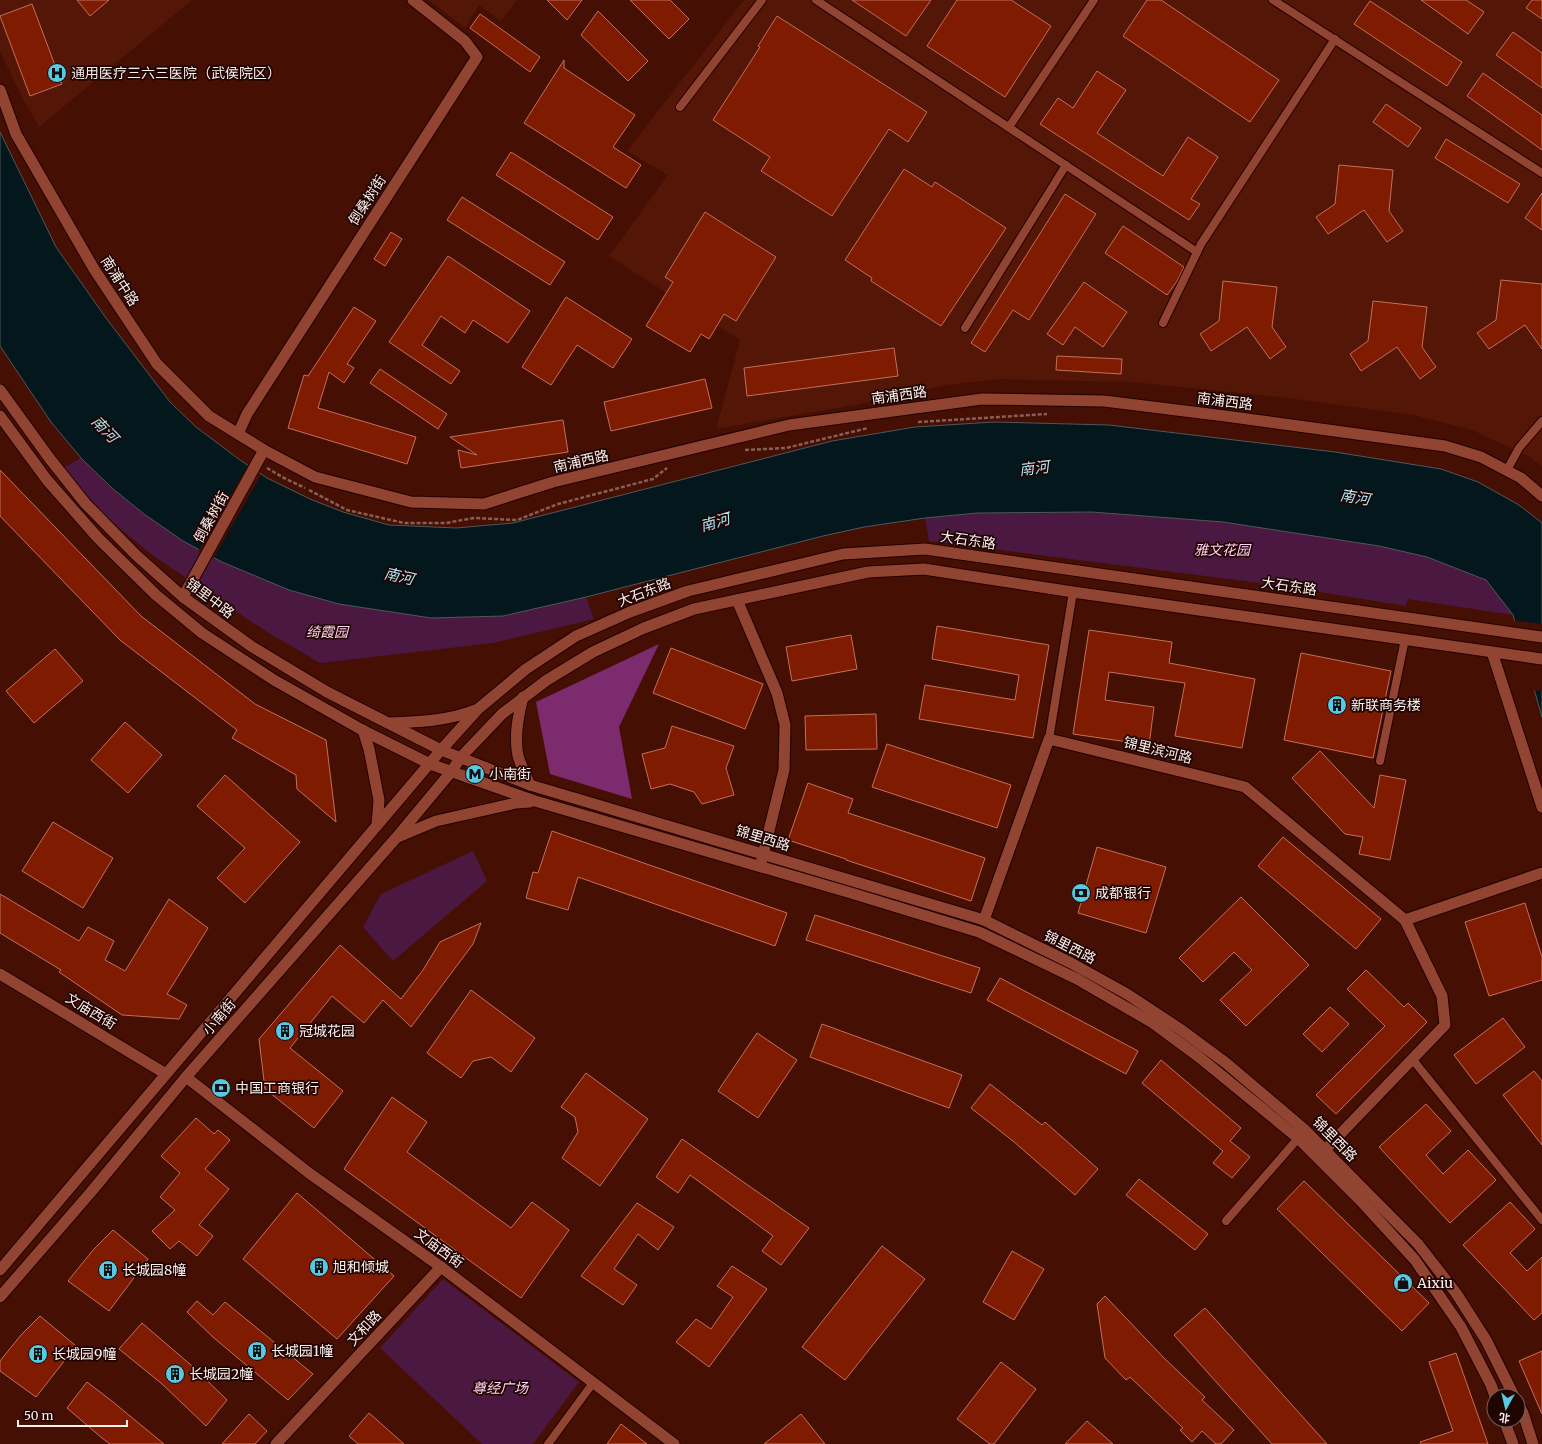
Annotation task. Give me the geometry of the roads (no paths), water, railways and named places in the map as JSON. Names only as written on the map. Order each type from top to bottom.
[{"type":"main road","name":"倒桑树街","points":[[238,434],[247,414],[477,57],[465,41],[412,0]]},
{"type":"main road","name":"南浦中路","points":[[0,90],[16,134],[90,262],[157,364],[209,416],[264,450]]},
{"type":"main road","name":"锦里中路","points":[[0,390],[50,460],[86,503],[136,555],[183,597],[251,646],[327,692],[440,750],[461,757]]},
{"type":"main road","name":"南浦西路","points":[[264,450],[315,477],[411,502],[484,504],[553,482],[790,426],[982,399],[1104,401],[1446,446],[1481,457],[1507,470],[1521,478],[1542,496]]},
{"type":"main road","points":[[0,416],[52,486],[98,538],[156,595],[202,633],[274,680],[363,730],[430,764],[451,772]]},
{"type":"main road","name":"倒桑树街","points":[[183,597],[264,450]]},
{"type":"main road","name":"大石东路","points":[[440,750],[478,709],[526,669],[570,640],[630,612],[688,591],[842,554],[925,550],[1542,637]]},
{"type":"main road","points":[[461,757],[502,714],[546,680],[593,652],[644,628],[694,609],[868,572],[924,569],[1073,592],[1542,659]]},
{"type":"main road","points":[[737,600],[777,694],[785,725],[784,770],[760,867]]},
{"type":"main road","points":[[1492,652],[1542,808]]},
{"type":"main road","points":[[523,697],[516,732],[518,756],[530,785]]},
{"type":"main road","points":[[387,723],[422,722],[458,716],[478,709]]},
{"type":"main road","points":[[363,730],[369,749],[380,800],[377,826]]},
{"type":"main road","points":[[984,920],[1049,739]]},
{"type":"main road","name":"锦里滨河路","points":[[1049,739],[1245,786],[1405,920]]},
{"type":"main road","name":"小南街","points":[[0,1270],[430,764],[440,750]]},
{"type":"main road","name":"锦里西路","points":[[461,757],[530,785],[984,920],[1127,994],[1180,1029],[1226,1063],[1302,1134],[1415,1260],[1461,1327],[1492,1388]]},
{"type":"main road","name":"小南街","points":[[0,1297],[91,1192],[186,1077],[396,838],[451,772],[461,757]]},
{"type":"main road","name":"锦里西路","points":[[451,772],[535,801],[979,932],[1077,978],[1153,1023],[1325,1150],[1428,1256],[1456,1293],[1482,1334],[1510,1388]]},
{"type":"main road","points":[[396,838],[436,821],[516,803],[535,801]]},
{"type":"main road","points":[[1325,1150],[1445,1025],[1442,996],[1405,920],[1542,872]]},
{"type":"main road","name":"文庙西街","points":[[0,974],[166,1074]]},
{"type":"main road","name":"文庙西街","points":[[186,1077],[310,1173],[441,1268],[674,1444]]},
{"type":"main road","name":"文和路","points":[[276,1444],[441,1268]]},
{"type":"main road","points":[[1526,1422],[1533,1444]]},
{"type":"main road","points":[[1507,1428],[1512,1444]]},
{"type":"lane","points":[[680,107],[762,0]]},
{"type":"lane","points":[[816,0],[1197,252]]},
{"type":"lane","points":[[1009,127],[1094,0]]},
{"type":"lane","points":[[1273,0],[1542,173]]},
{"type":"lane","points":[[1163,323],[1197,252],[1335,39]]},
{"type":"lane","points":[[965,328],[1066,165]]},
{"type":"lane","points":[[1507,470],[1519,448],[1542,421]]},
{"type":"lane","points":[[1049,739],[1073,592]]},
{"type":"lane","points":[[1380,761],[1405,639]]},
{"type":"lane","points":[[1412,1060],[1542,1220]]},
{"type":"lane","points":[[1226,1221],[1302,1134]]},
{"type":"lane","points":[[548,1444],[593,1382]]},
{"type":"water","name":"南河","points":[[0,132],[56,247],[106,318],[170,402],[196,427],[267,478],[310,499],[343,512],[389,525],[456,528],[513,523],[832,441],[915,427],[994,422],[1109,425],[1335,452],[1441,469],[1478,482],[1519,505],[1542,523],[1542,717],[1513,615],[1486,580],[1427,557],[1379,546],[1223,522],[1092,512],[977,513],[925,518],[864,527],[823,536],[586,597],[503,616],[431,618],[339,604],[289,590],[222,562],[183,541],[144,514],[112,488],[81,458],[51,422],[0,346]]},
{"type":"place","name":"通用医疗三六三医院（武侯院区）","points":[[57,73]]},
{"type":"place","name":"新联商务楼","points":[[1337,705]]},
{"type":"place","name":"小南街","points":[[475,774]]},
{"type":"place","name":"成都银行","points":[[1081,893]]},
{"type":"place","name":"冠城花园","points":[[285,1031]]},
{"type":"place","name":"中国工商银行","points":[[221,1088]]},
{"type":"place","name":"旭和倾城","points":[[319,1267]]},
{"type":"place","name":"长城园8幢","points":[[108,1270]]},
{"type":"place","name":"Aixiu","points":[[1403,1283]]},
{"type":"place","name":"长城园1幢","points":[[257,1351]]},
{"type":"place","name":"长城园9幢","points":[[38,1354]]},
{"type":"place","name":"长城园2幢","points":[[175,1374]]},
{"type":"park label","name":"雅文花园","points":[[1222,550]]},
{"type":"park label","name":"绮霞园","points":[[327,632]]},
{"type":"park label","name":"尊经广场","points":[[500,1388]]}]
